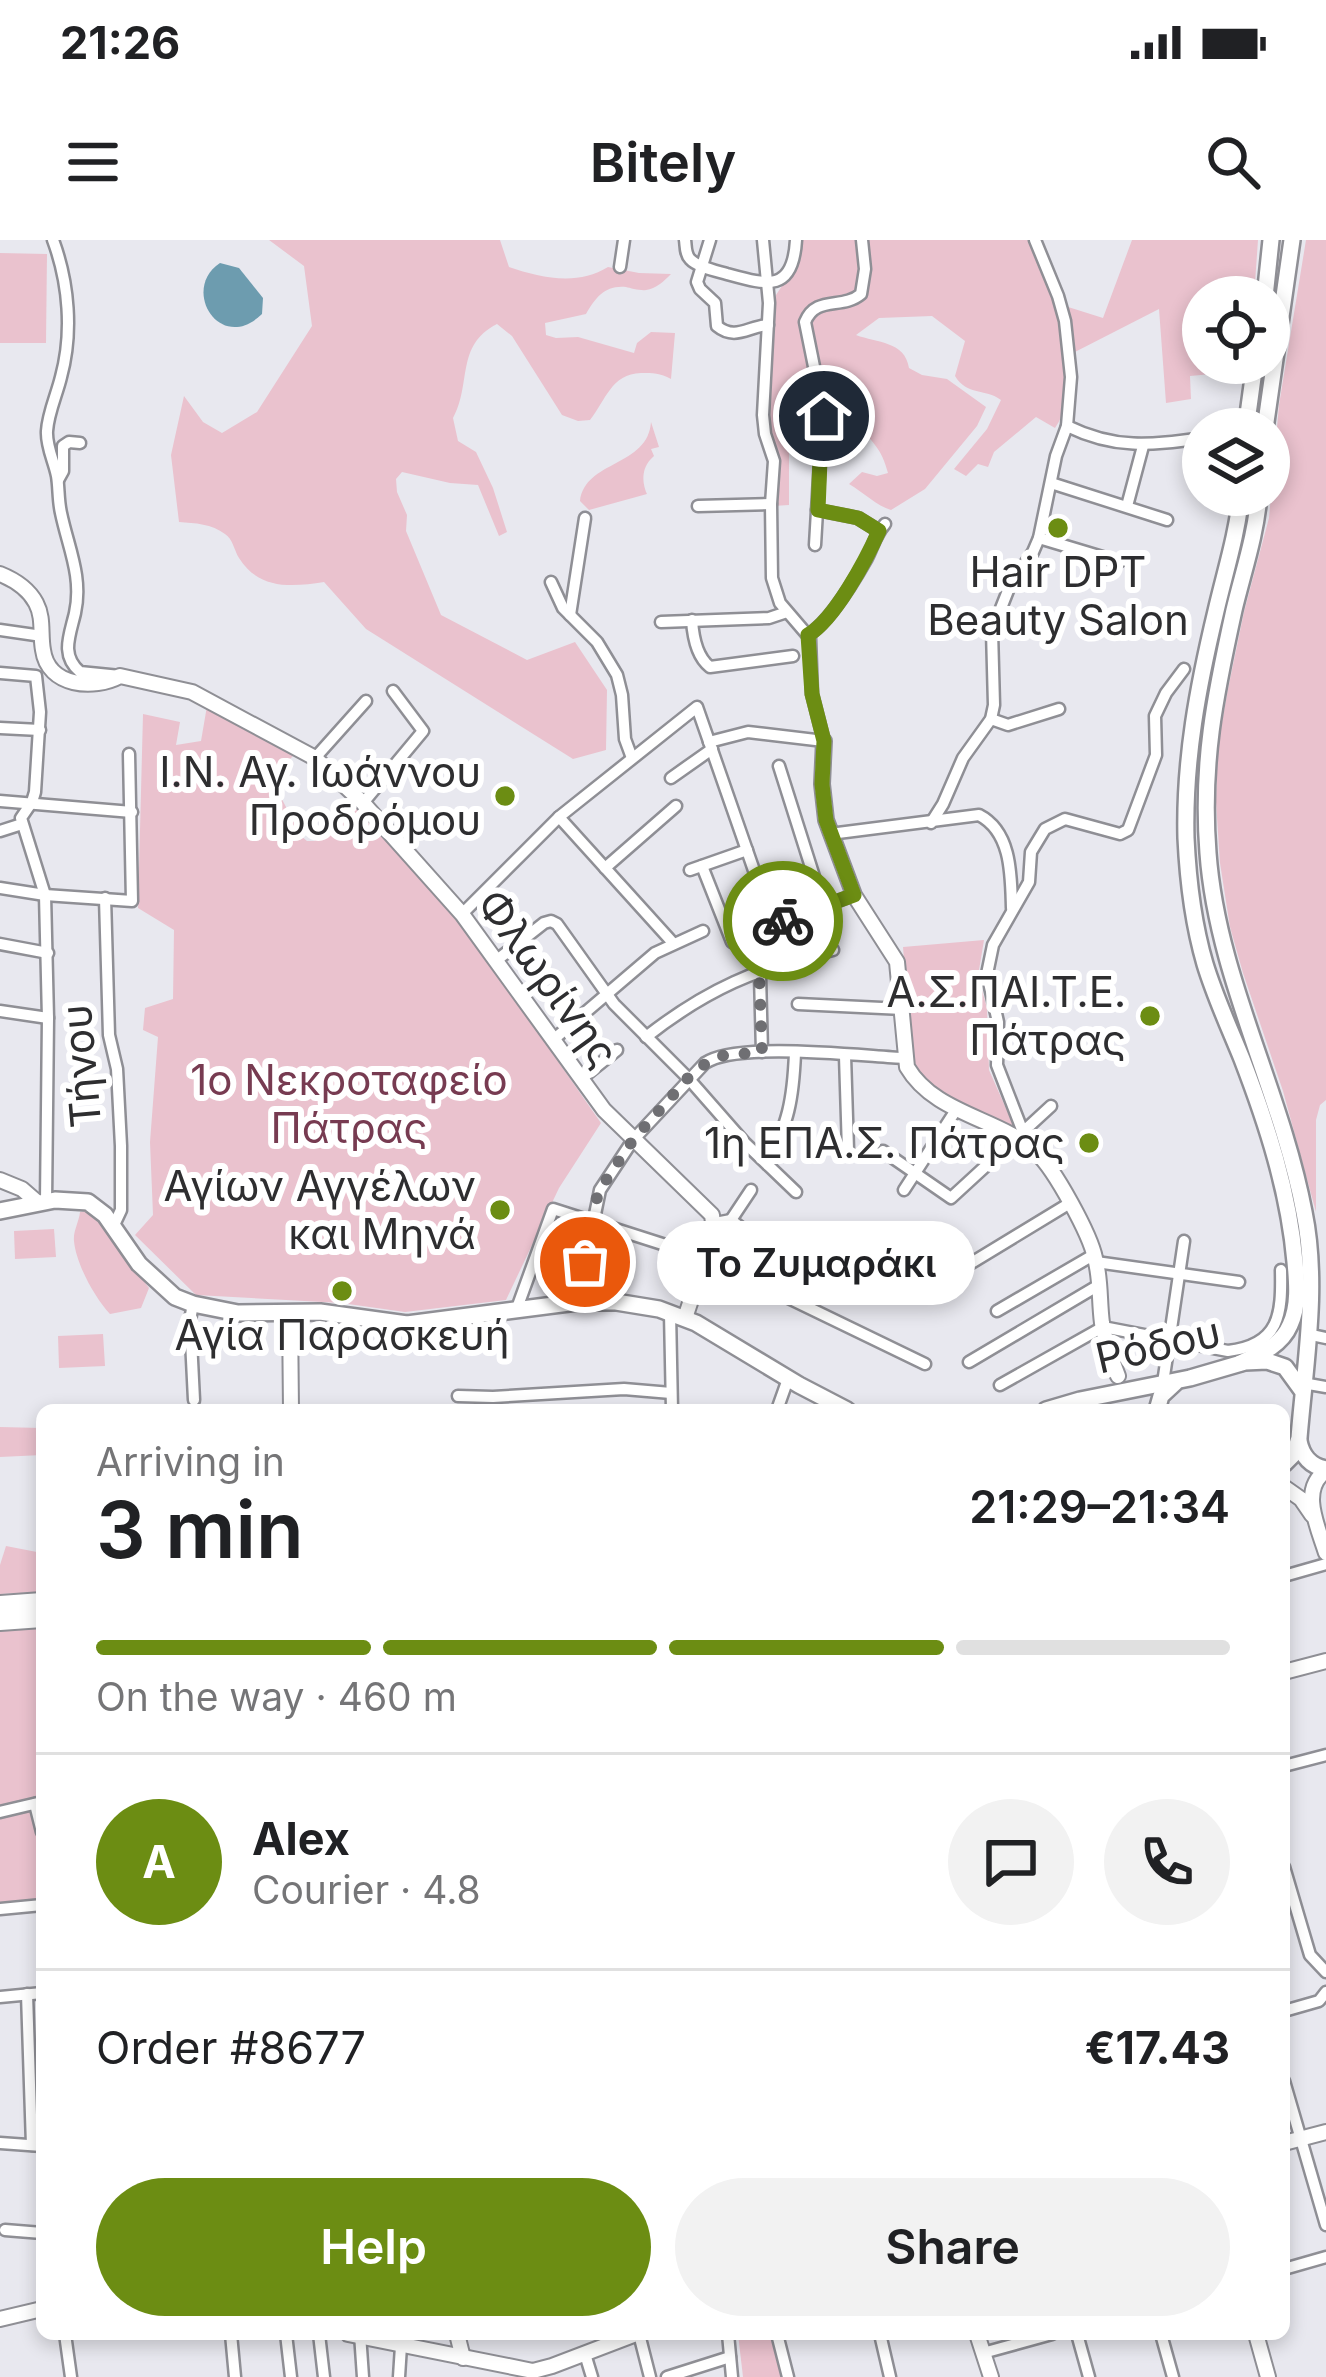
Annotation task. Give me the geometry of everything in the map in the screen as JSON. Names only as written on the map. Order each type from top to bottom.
[{"type":"highway","points":[[0,1605],[36,1602]]},
{"type":"highway","points":[[0,1621],[36,1618]]},
{"type":"main road","points":[[1267,276],[1271,240]]},
{"type":"main road","points":[[1268,408],[1292,240]]},
{"type":"main road","points":[[1237,516],[1192,730],[1186,841],[1204,961],[1255,1094],[1293,1240],[1307,1334],[1299,1438],[1290,1457]]},
{"type":"main road","points":[[1240,1363],[1281,1339],[1303,1308],[1310,1257],[1281,1118],[1225,950],[1208,853],[1208,743],[1256,516]]},
{"type":"main road","points":[[0,1210],[41,1201],[85,1201],[100,1211],[139,1264],[175,1297],[238,1313],[320,1312],[407,1324],[577,1302],[616,1302],[678,1315],[788,1379],[818,1403]]},
{"type":"main road","name":"Ρόδου","points":[[1066,1404],[1240,1363],[1267,1361],[1285,1367],[1303,1391]]},
{"type":"main road","points":[[1158,1404],[1167,1389],[1190,1378]]},
{"type":"main road","points":[[1299,1438],[1305,1458],[1326,1470]]},
{"type":"street","name":"Φλωρίνης","points":[[53,240],[63,272],[69,329],[46,432],[78,581],[68,657],[80,672],[193,692],[315,758],[363,803],[462,914],[604,1110],[715,1222]]},
{"type":"street","points":[[620,267],[623,240]]},
{"type":"street","points":[[686,240],[688,258],[767,284],[788,273],[796,240]]},
{"type":"street","points":[[710,240],[697,284],[715,303],[720,329],[740,333],[768,325]]},
{"type":"street","points":[[763,240],[768,325],[763,415],[774,461],[772,578],[777,598],[808,635],[812,694],[824,741],[822,796],[830,834],[854,895],[897,962],[904,1058],[913,1077],[956,1110],[1020,1136],[1042,1159],[1070,1203],[1095,1258],[1103,1328],[1118,1376],[1144,1388]]},
{"type":"street","points":[[815,545],[820,460],[811,429],[824,416],[806,319],[818,305],[849,302],[860,294],[865,269],[862,240]]},
{"type":"street","points":[[932,823],[963,758],[991,719],[992,631],[1009,588],[1039,538],[1067,426],[1072,390],[1065,321],[1035,240]]},
{"type":"street","points":[[1067,426],[1143,446],[1182,441]]},
{"type":"street","points":[[58,481],[64,446],[80,443]]},
{"type":"street","points":[[1127,506],[1143,446]]},
{"type":"street","points":[[1051,483],[1167,520]]},
{"type":"street","points":[[698,506],[771,504]]},
{"type":"street","points":[[808,635],[820,627],[856,576],[882,528],[818,510]]},
{"type":"street","points":[[570,615],[586,518]]},
{"type":"street","points":[[1039,538],[1119,562]]},
{"type":"street","points":[[0,574],[31,596],[40,614],[46,662],[63,680],[84,684],[120,676]]},
{"type":"street","points":[[551,582],[560,604],[597,642],[617,675],[632,758]]},
{"type":"street","points":[[662,622],[770,618],[787,612]]},
{"type":"street","points":[[692,620],[699,652],[709,667],[793,656]]},
{"type":"street","points":[[0,630],[42,636]]},
{"type":"street","points":[[1020,1136],[996,1059],[998,1022],[988,981],[993,945],[1029,882],[1033,845],[1040,834],[1065,819],[1120,834],[1128,830],[1156,755],[1157,710],[1184,669]]},
{"type":"street","points":[[0,673],[36,676],[40,701],[35,792],[22,824],[45,895],[49,1018],[41,1201],[0,1180]]},
{"type":"street","points":[[363,803],[423,731],[393,691]]},
{"type":"street","points":[[315,758],[366,701]]},
{"type":"street","points":[[462,914],[559,817],[697,707],[773,925]]},
{"type":"street","points":[[991,719],[1011,725],[1059,709]]},
{"type":"street","points":[[0,728],[40,730]]},
{"type":"street","points":[[671,778],[710,745],[748,732],[824,741]]},
{"type":"street","points":[[0,888],[132,901],[128,754]]},
{"type":"street","points":[[779,766],[823,905]]},
{"type":"street","points":[[0,801],[132,812]]},
{"type":"street","points":[[605,868],[676,806]]},
{"type":"street","points":[[830,834],[979,815],[988,820],[1009,856],[1012,910]]},
{"type":"street","points":[[559,817],[673,943]]},
{"type":"street","points":[[0,831],[22,824]]},
{"type":"street","points":[[732,942],[696,868],[747,850]]},
{"type":"street","points":[[762,1052],[760,935],[773,925],[854,895]]},
{"type":"street","name":"Τήνου","points":[[105,898],[122,1183],[121,1210],[113,1226]]},
{"type":"street","points":[[496,960],[550,921],[557,924],[606,994],[796,1192]]},
{"type":"street","points":[[553,1040],[644,962],[673,943],[703,932]]},
{"type":"street","points":[[0,944],[48,953]]},
{"type":"street","points":[[646,1037],[713,990],[833,950]]},
{"type":"street","points":[[798,1004],[903,1009]]},
{"type":"street","points":[[0,1011],[49,1018]]},
{"type":"street","points":[[581,1079],[617,1050]]},
{"type":"street","points":[[577,1302],[599,1190],[633,1140],[688,1078],[714,1057],[762,1052],[904,1058]]},
{"type":"street","points":[[768,1165],[792,1102],[795,1053]]},
{"type":"street","points":[[845,1055],[848,1150]]},
{"type":"street","points":[[883,1151],[951,1198],[1051,1106]]},
{"type":"street","points":[[904,1190],[956,1110]]},
{"type":"street","points":[[731,1220],[751,1190]]},
{"type":"street","points":[[945,1279],[1070,1203]]},
{"type":"street","points":[[516,1311],[554,1209],[706,1258],[925,1364]]},
{"type":"street","points":[[672,1404],[678,1315],[706,1258],[715,1222],[731,1220],[753,1237]]},
{"type":"street","points":[[1163,1383],[1184,1240]]},
{"type":"street","points":[[997,1311],[1095,1258],[1239,1282]]},
{"type":"street","points":[[1000,1385],[1103,1328],[1239,1350],[1303,1308],[1281,1270]]},
{"type":"street","points":[[969,1363],[1099,1285]]},
{"type":"street","points":[[193,1304],[194,1400]]},
{"type":"street","points":[[290,1312],[291,1404]]},
{"type":"street","points":[[1307,1334],[1326,1338]]},
{"type":"street","points":[[1080,1400],[1109,1389],[1118,1376]]},
{"type":"street","points":[[779,1404],[788,1379]]},
{"type":"street","points":[[1303,1391],[1326,1388]]},
{"type":"street","points":[[458,1396],[494,1403],[624,1389],[671,1393]]},
{"type":"street","points":[[1326,1470],[1310,1491],[1326,1553]]},
{"type":"street","points":[[1290,1492],[1307,1506],[1319,1530]]},
{"type":"street","points":[[1290,1574],[1326,1564]]},
{"type":"street","points":[[1290,1670],[1326,1661]]},
{"type":"street","points":[[1290,1764],[1326,1755]]},
{"type":"street","points":[[0,1812],[36,1803]]},
{"type":"street","points":[[1290,1897],[1310,1954],[1326,1972]]},
{"type":"street","points":[[0,1909],[36,1906]]},
{"type":"street","points":[[1290,2009],[1318,2001],[1326,1992]]},
{"type":"street","points":[[0,1997],[36,1993]]},
{"type":"street","points":[[27,1994],[36,2130]]},
{"type":"street","points":[[1290,2103],[1326,2225]]},
{"type":"street","points":[[1290,2142],[1326,2132]]},
{"type":"street","points":[[0,2143],[36,2145]]},
{"type":"street","points":[[5,2230],[36,2233]]},
{"type":"street","points":[[1290,2267],[1326,2257]]},
{"type":"street","points":[[1,2317],[36,2310]]},
{"type":"street","points":[[66,2340],[71,2377]]},
{"type":"street","points":[[232,2340],[236,2377]]},
{"type":"street","points":[[287,2340],[291,2377]]},
{"type":"street","points":[[320,2340],[324,2377]]},
{"type":"street","points":[[357,2340],[363,2377]]},
{"type":"street","points":[[376,2340],[536,2371],[621,2340]]},
{"type":"street","points":[[459,2340],[470,2377]]},
{"type":"street","points":[[639,2340],[650,2377]]},
{"type":"street","points":[[729,2340],[732,2377]]},
{"type":"street","points":[[779,2340],[788,2377]]},
{"type":"street","points":[[881,2340],[890,2377]]},
{"type":"street","points":[[979,2340],[991,2377]]},
{"type":"street","points":[[983,2353],[1030,2340]]},
{"type":"street","points":[[1079,2340],[1089,2377]]},
{"type":"street","points":[[1163,2340],[1173,2377]]},
{"type":"street","points":[[1258,2340],[1268,2377]]},
{"type":"street","points":[[399,2377],[401,2346]]},
{"type":"street","points":[[585,2354],[592,2377]]},
{"type":"street","points":[[668,2377],[730,2357]]},
{"type":"green space","points":[[269,240],[500,240],[509,267],[546,277],[584,277],[608,267],[671,274],[650,289],[612,288],[586,314],[545,323],[546,335],[578,337],[634,353],[637,343],[651,332],[675,333],[671,379],[649,373],[623,378],[590,420],[562,415],[512,336],[497,324],[475,343],[453,418],[458,441],[476,452],[507,532],[499,536],[478,485],[402,472],[396,479],[407,515],[406,531],[441,615],[527,660],[575,642],[607,690],[606,750],[573,759],[366,629],[324,582],[288,585],[266,581],[247,568],[225,534],[209,526],[179,522],[171,455],[184,396],[203,422],[222,433],[257,412],[312,326],[304,266]]},
{"type":"green space","points":[[792,240],[1032,240],[1066,334],[1069,385],[1055,428],[1036,417],[994,452],[988,467],[978,464],[966,476],[954,469],[987,429],[1001,400],[971,389],[955,376],[965,341],[932,316],[879,318],[856,335],[889,344],[902,353],[909,368],[947,379],[986,407],[977,426],[925,489],[891,510],[880,505],[849,484],[862,472],[888,473],[879,451],[855,422],[845,428],[828,414],[810,326],[819,308],[815,304],[805,313],[803,327],[822,416],[807,426],[802,443],[789,445],[789,505],[773,506],[776,458],[766,411],[776,295],[793,269],[802,242]]},
{"type":"green space","points":[[1132,240],[1258,240],[1255,276],[1182,276],[1182,384],[1190,384],[1191,399],[1166,403],[1159,309],[1071,354],[1065,306],[1103,318]]},
{"type":"green space","points":[[1306,240],[1326,240],[1326,1100],[1316,1120],[1316,1212],[1230,927],[1216,802],[1218,745],[1244,612],[1269,516],[1290,516],[1290,408],[1279,408],[1282,384],[1290,384],[1290,338]]},
{"type":"green space","points":[[0,253],[47,254],[46,343],[0,343]]},
{"type":"green space","points":[[651,422],[659,447],[651,449],[654,456],[645,469],[647,494],[589,510],[580,501],[584,488],[639,448]]},
{"type":"green space","name":"1o Νεκροταφείο Πάτρας","points":[[207,706],[296,753],[271,778],[307,841],[314,841],[355,806],[463,925],[601,1123],[559,1188],[506,1300],[405,1312],[341,1303],[196,1295],[135,1235],[153,1215],[150,1142],[158,1037],[143,1030],[145,1008],[173,999],[174,930],[138,908],[143,714],[180,722],[176,745],[201,741]]},
{"type":"green space","points":[[984,940],[978,976],[987,1008],[989,1070],[1013,1133],[965,1114],[913,1077],[903,947]]},
{"type":"green space","points":[[80,1212],[94,1215],[149,1288],[141,1308],[110,1314],[93,1290],[74,1241]]},
{"type":"green space","points":[[54,1229],[56,1257],[15,1259],[14,1231]]},
{"type":"green space","points":[[103,1334],[105,1366],[59,1368],[58,1336]]},
{"type":"green space","points":[[0,1427],[36,1428],[36,1455],[0,1457]]},
{"type":"green space","points":[[6,1546],[36,1552],[36,1592],[0,1594]]},
{"type":"green space","points":[[36,1627],[36,1797],[0,1806],[0,1629]]},
{"type":"green space","points":[[35,1804],[36,1906],[0,1909],[0,1812]]},
{"type":"green space","points":[[739,2340],[773,2340],[782,2377],[743,2377]]},
{"type":"water","points":[[220,263],[239,268],[263,298],[262,314],[246,325],[232,327],[210,314],[204,288]]},
{"type":"way so far","points":[[585,1262],[598,1192],[633,1140],[711,1059],[762,1052],[758,940],[783,921]]},
{"type":"place","name":"Hair DPT Beauty Salon","points":[[1058,528]]},
{"type":"place","name":"Ι.Ν. Αγ. Ιωάννου Προδρόμου","points":[[505,796]]},
{"type":"place","name":"Α.Σ.ΠΑΙ.Τ.Ε. Πάτρας","points":[[1150,1016]]},
{"type":"place","name":"1η ΕΠΑ.Σ. Πάτρας","points":[[1089,1143]]},
{"type":"place","name":"Αγίων Αγγέλων και Μηνά","points":[[500,1210]]},
{"type":"place","name":"Το Ζυμαράκι","points":[[585,1262]]},
{"type":"place","name":"Αγία Παρασκευή","points":[[342,1291]]},
{"type":"route","points":[[783,921],[854,895],[826,820],[823,730],[812,694],[808,635],[820,627],[856,576],[879,531],[858,518],[818,510],[820,460],[811,429],[824,416]]}]
